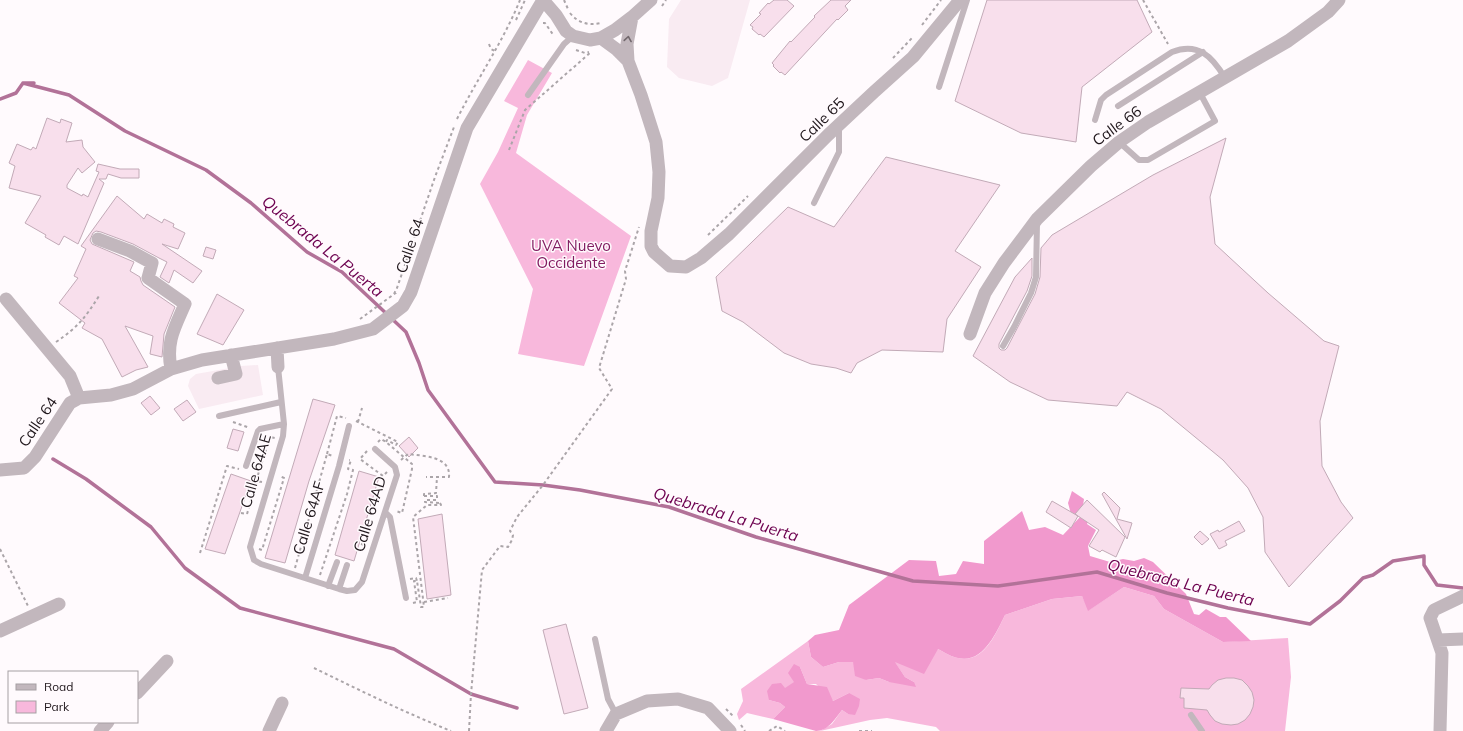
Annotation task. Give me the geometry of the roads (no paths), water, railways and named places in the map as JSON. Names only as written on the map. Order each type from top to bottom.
[{"type":"street","points":[[543,0],[556,15],[566,31],[573,36],[590,40],[600,38],[632,17],[651,0]]},
{"type":"street","name":"Calle 64","points":[[0,470],[24,468],[35,457],[70,403],[80,398],[111,394],[133,389],[171,369],[202,360],[334,339],[373,329],[403,306],[411,292],[468,128],[543,0]]},
{"type":"street","name":"Calle 65","points":[[628,61],[656,142],[659,172],[658,198],[650,230],[651,246],[654,252],[670,266],[686,267],[701,258],[729,234],[840,124],[913,57],[960,0]]},
{"type":"street","name":"Calle 66","points":[[970,334],[985,293],[1004,263],[1037,219],[1091,166],[1119,142],[1148,122],[1288,41],[1328,12],[1340,0]]},
{"type":"street","points":[[628,61],[627,44],[632,17]]},
{"type":"street","points":[[600,38],[616,49],[628,61]]},
{"type":"street","points":[[98,239],[130,251],[152,263],[148,278],[185,304],[173,331],[170,344],[169,353],[171,369]]},
{"type":"street","points":[[6,299],[70,376],[80,398]]},
{"type":"street","name":"Calle 64AE","points":[[277,348],[278,367]]},
{"type":"street","points":[[218,378],[236,374],[231,355]]},
{"type":"street","points":[[1440,731],[1442,653],[1430,618],[1434,610],[1463,596]]},
{"type":"street","points":[[0,631],[59,604]]},
{"type":"street","points":[[1438,640],[1463,639]]},
{"type":"street","points":[[138,692],[167,661]]},
{"type":"street","points":[[606,731],[616,714],[647,701],[678,699],[708,708],[730,731]]},
{"type":"street","points":[[269,731],[282,703]]},
{"type":"street","points":[[100,731],[107,723]]},
{"type":"lane","points":[[939,87],[967,0]]},
{"type":"lane","points":[[528,95],[564,44],[573,36]]},
{"type":"lane","points":[[1095,120],[1101,100],[1106,95],[1172,52],[1181,49],[1189,48],[1203,52],[1217,65],[1225,78]]},
{"type":"lane","points":[[1118,106],[1203,52]]},
{"type":"lane","points":[[1119,142],[1140,160],[1148,160],[1215,121],[1200,93]]},
{"type":"lane","points":[[814,203],[839,152],[840,124]]},
{"type":"lane","points":[[1003,346],[1031,293],[1036,277],[1037,219]]},
{"type":"lane","name":"Calle 64AE","points":[[278,367],[284,424],[283,440],[250,547],[254,552],[254,560],[261,564],[305,576]]},
{"type":"lane","points":[[218,416],[281,402]]},
{"type":"lane","points":[[246,468],[258,431],[260,429],[284,424]]},
{"type":"lane","name":"Calle 64AF","points":[[305,576],[339,466],[349,426]]},
{"type":"lane","name":"Calle 64AD","points":[[339,589],[347,591],[355,590],[362,582],[397,475],[395,466],[375,447]]},
{"type":"lane","points":[[386,512],[390,517],[406,598]]},
{"type":"lane","points":[[329,583],[337,562]]},
{"type":"lane","points":[[305,576],[329,583],[339,589],[347,565]]},
{"type":"lane","points":[[595,638],[608,699],[616,714]]},
{"type":"lane","points":[[1191,715],[1202,731]]},
{"type":"waterway","name":"Quebrada La Puerta","points":[[23,83],[69,95],[125,131],[206,170],[251,203],[307,252],[342,272],[406,332],[428,390],[495,482],[543,485],[580,490],[669,507],[756,537],[913,581],[998,586],[1097,572],[1167,593],[1228,608],[1310,624],[1340,601],[1363,578],[1373,575],[1393,561],[1424,556],[1424,565],[1437,585],[1463,588]]},
{"type":"waterway","name":"Quebrada La Puerta","points":[[0,99],[16,93],[23,83],[34,83]]},
{"type":"waterway","points":[[53,459],[86,479],[151,527],[185,568],[240,608],[394,649],[471,694],[517,708]]},
{"type":"park label","name":"UVA Nuevo Occidente","points":[[571,254]]}]
